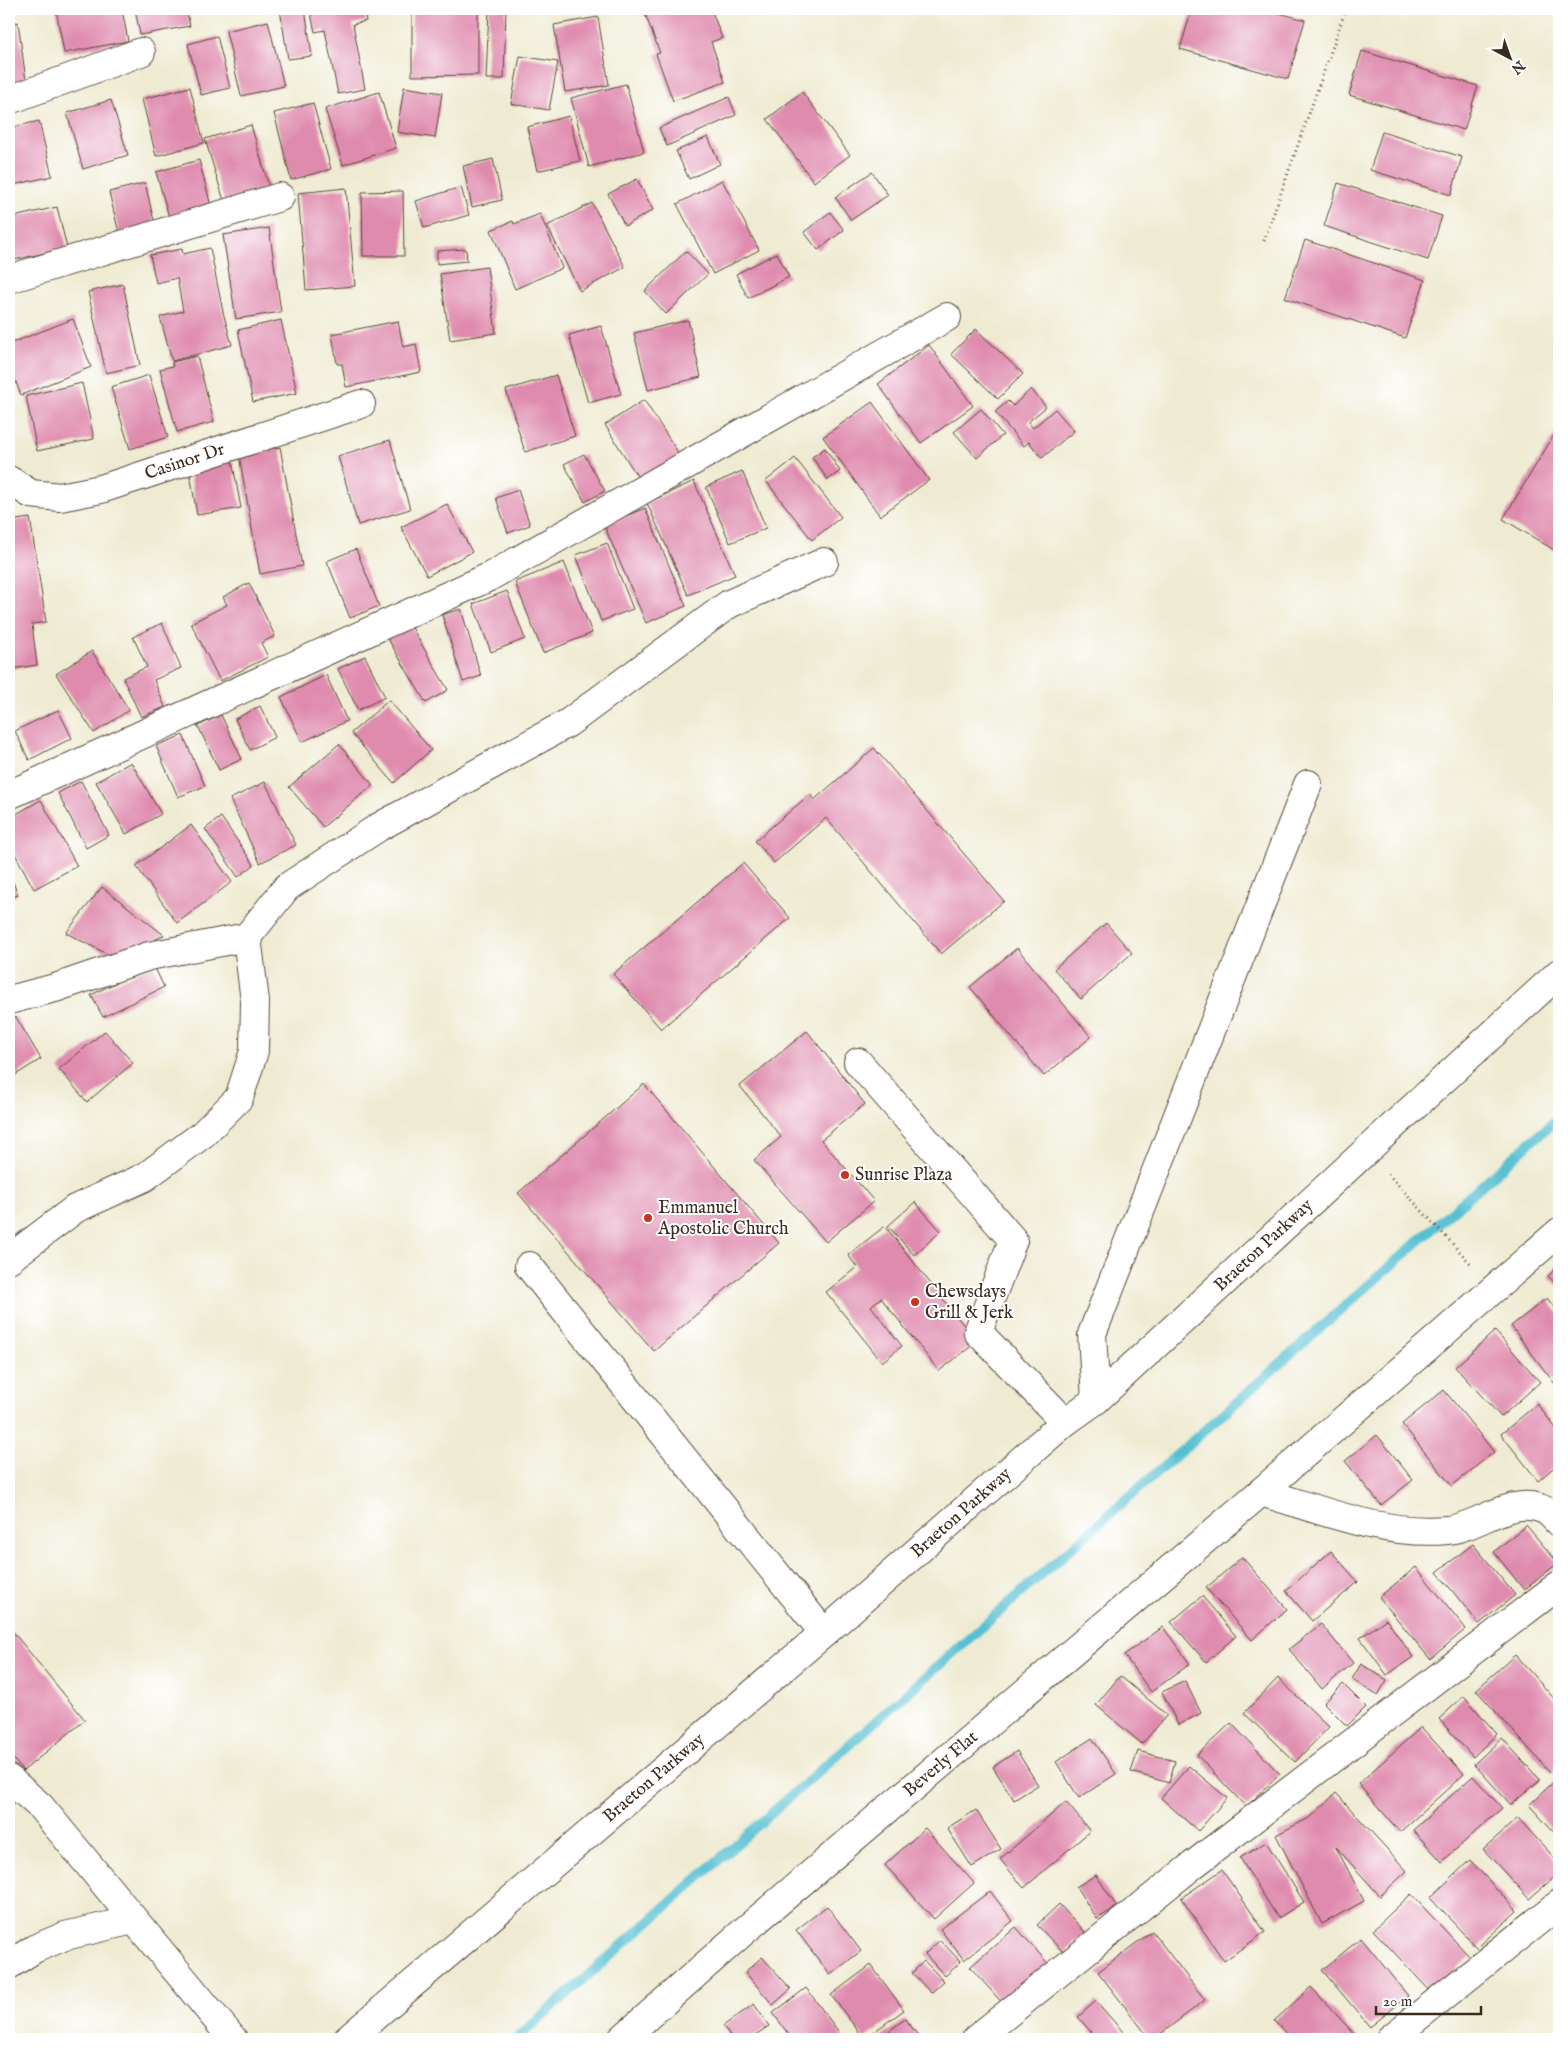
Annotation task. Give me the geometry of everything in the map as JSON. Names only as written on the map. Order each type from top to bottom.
[{"type":"street","points":[[9,100],[141,52]]},
{"type":"street","points":[[9,279],[280,197]]},
{"type":"street","points":[[9,795],[489,577],[947,317]]},
{"type":"street","name":"Casinor Dr","points":[[9,480],[31,494],[60,497],[101,489],[361,404]]},
{"type":"street","points":[[9,1000],[55,988],[149,956],[248,937],[287,887],[379,827],[568,724],[729,604],[824,562]]},
{"type":"street","points":[[1096,1400],[1092,1334],[1308,784]]},
{"type":"street","points":[[9,1259],[75,1209],[145,1177],[203,1134],[238,1098],[254,1050],[255,1001],[248,937]]},
{"type":"street","name":"Braeton Parkway","points":[[348,2039],[824,1633],[1065,1422],[1096,1400],[1559,972]]},
{"type":"street","points":[[858,1062],[1012,1240],[978,1332],[1065,1422]]},
{"type":"street","name":"Beverly Flat","points":[[622,2039],[743,1932],[1261,1492],[1559,1232]]},
{"type":"street","points":[[529,1266],[824,1633]]},
{"type":"street","points":[[1261,1492],[1373,1526],[1424,1531],[1449,1530],[1488,1518],[1513,1506],[1528,1506],[1545,1510],[1559,1523]]},
{"type":"street","points":[[976,2039],[1200,1860],[1559,1585]]},
{"type":"street","points":[[9,1780],[40,1806],[232,2039]]},
{"type":"street","points":[[1390,2039],[1559,1904]]},
{"type":"street","points":[[9,1965],[34,1949],[65,1936],[133,1920]]},
{"type":"path","points":[[1264,241],[1346,9]]},
{"type":"path","points":[[1366,1149],[1493,1289]]},
{"type":"building","points":[[56,9],[122,9],[128,41],[64,53]]},
{"type":"building","points":[[135,9],[186,9],[190,26],[140,35]]},
{"type":"building","points":[[280,9],[305,9],[312,56],[288,59]]},
{"type":"building","points":[[310,9],[364,9],[366,21],[353,24],[365,89],[338,94],[325,30],[315,32]]},
{"type":"building","points":[[412,9],[478,9],[478,75],[412,76]]},
{"type":"building","points":[[489,9],[506,9],[504,79],[486,79]]},
{"type":"building","points":[[650,9],[711,9],[722,38],[711,42],[725,82],[673,101],[656,54],[660,53],[644,11]]},
{"type":"building","points":[[1192,9],[1264,9],[1305,20],[1288,79],[1180,49]]},
{"type":"building","points":[[598,17],[609,85],[565,92],[554,25]]},
{"type":"building","points":[[268,21],[284,86],[241,96],[226,31]]},
{"type":"building","points":[[18,22],[27,88],[9,91],[9,24]]},
{"type":"building","points":[[217,36],[230,88],[201,95],[188,44]]},
{"type":"building","points":[[1362,51],[1478,86],[1464,130],[1349,95]]},
{"type":"building","points":[[520,56],[558,62],[549,110],[511,104]]},
{"type":"building","points":[[626,84],[644,152],[589,167],[571,98]]},
{"type":"building","points":[[190,87],[204,143],[156,156],[142,99]]},
{"type":"building","points":[[404,87],[442,93],[435,138],[397,132]]},
{"type":"building","points":[[379,92],[396,148],[343,165],[325,109]]},
{"type":"building","points":[[802,92],[850,155],[814,182],[767,119]]},
{"type":"building","points":[[729,97],[736,115],[667,146],[659,128]]},
{"type":"building","points":[[111,100],[128,155],[83,169],[67,113]]},
{"type":"building","points":[[313,103],[331,169],[291,180],[274,113]]},
{"type":"building","points":[[569,116],[580,161],[537,171],[527,127]]},
{"type":"building","points":[[39,121],[52,176],[9,186],[9,128]]},
{"type":"building","points":[[251,125],[270,190],[225,204],[205,139]]},
{"type":"building","points":[[1382,132],[1462,157],[1451,195],[1370,170]]},
{"type":"building","points":[[708,137],[720,164],[689,179],[676,151]]},
{"type":"building","points":[[493,159],[502,200],[472,207],[463,166]]},
{"type":"building","points":[[199,160],[211,206],[169,217],[156,172]]},
{"type":"building","points":[[872,172],[888,195],[851,220],[835,197]]},
{"type":"building","points":[[637,179],[653,210],[625,226],[608,194]]},
{"type":"building","points":[[722,180],[759,250],[713,274],[677,204]]},
{"type":"building","points":[[145,183],[155,225],[119,233],[109,192]]},
{"type":"building","points":[[1338,183],[1442,216],[1428,260],[1324,226]]},
{"type":"building","points":[[461,187],[469,215],[424,228],[416,201]]},
{"type":"building","points":[[346,188],[355,286],[306,290],[298,193]]},
{"type":"building","points":[[403,191],[404,256],[363,256],[362,192]]},
{"type":"building","points":[[592,203],[625,267],[580,291],[547,226]]},
{"type":"building","points":[[57,207],[67,248],[9,261],[9,218]]},
{"type":"building","points":[[830,212],[844,230],[818,250],[804,232]]},
{"type":"building","points":[[540,214],[562,268],[515,289],[491,230],[513,221],[514,224]]},
{"type":"building","points":[[269,228],[281,312],[236,319],[223,235]]},
{"type":"building","points":[[1305,240],[1425,280],[1405,338],[1285,298]]},
{"type":"building","points":[[210,248],[232,345],[172,361],[160,317],[183,311],[177,278],[156,283],[150,255],[182,249],[183,254]]},
{"type":"building","points":[[466,249],[467,261],[437,264],[437,251]]},
{"type":"building","points":[[686,251],[708,274],[666,314],[645,291]]},
{"type":"building","points":[[777,253],[789,277],[748,298],[736,274]]},
{"type":"building","points":[[487,267],[496,333],[450,340],[440,274]]},
{"type":"building","points":[[123,284],[140,365],[106,373],[88,292]]},
{"type":"building","points":[[73,319],[91,367],[21,395],[9,364],[9,344]]},
{"type":"building","points":[[281,320],[297,393],[253,402],[238,330]]},
{"type":"building","points":[[688,320],[701,377],[648,390],[634,333]]},
{"type":"building","points":[[398,321],[403,347],[416,344],[421,372],[346,387],[342,364],[337,364],[332,334]]},
{"type":"building","points":[[601,326],[621,394],[588,403],[569,335]]},
{"type":"building","points":[[976,329],[1023,374],[998,399],[951,354]]},
{"type":"building","points":[[929,345],[973,406],[921,443],[878,384]]},
{"type":"building","points":[[197,356],[214,422],[177,432],[160,369],[173,366],[172,362]]},
{"type":"building","points":[[149,375],[168,437],[130,449],[111,387]]},
{"type":"building","points":[[556,375],[575,436],[525,452],[506,390]]},
{"type":"building","points":[[82,383],[94,439],[37,451],[26,396]]},
{"type":"building","points":[[1031,389],[1046,407],[1028,422],[1033,428],[1055,409],[1074,431],[1042,458],[1029,442],[1024,446],[995,412],[1008,401],[1013,406]]},
{"type":"building","points":[[644,400],[681,457],[641,482],[605,425]]},
{"type":"building","points":[[872,402],[929,480],[880,516],[823,437]]},
{"type":"building","points":[[981,409],[1003,435],[977,458],[954,432]]},
{"type":"building","points":[[1559,427],[1559,553],[1503,519]]},
{"type":"building","points":[[390,440],[410,509],[358,525],[338,456]]},
{"type":"building","points":[[280,447],[302,566],[260,574],[239,455]]},
{"type":"building","points":[[825,448],[840,471],[828,480],[812,457]]},
{"type":"building","points":[[584,454],[605,491],[585,502],[564,464]]},
{"type":"building","points":[[795,458],[841,517],[812,540],[766,481]]},
{"type":"building","points":[[232,460],[241,508],[197,515],[189,467]]},
{"type":"building","points":[[742,471],[766,528],[730,543],[706,487]]},
{"type":"building","points":[[694,481],[735,575],[688,595],[647,503]]},
{"type":"building","points":[[518,490],[530,525],[508,533],[496,498]]},
{"type":"building","points":[[447,504],[472,552],[427,576],[401,527]]},
{"type":"building","points":[[645,508],[686,606],[646,623],[604,525]]},
{"type":"building","points":[[30,518],[46,622],[32,624],[37,665],[12,669],[9,642],[9,521]]},
{"type":"building","points":[[607,543],[633,609],[601,621],[576,555]]},
{"type":"building","points":[[356,549],[379,606],[350,618],[327,561]]},
{"type":"building","points":[[564,562],[592,633],[543,653],[515,582]]},
{"type":"building","points":[[249,583],[275,636],[261,643],[268,657],[220,681],[191,623],[227,605],[223,597]]},
{"type":"building","points":[[507,591],[525,639],[491,652],[473,604]]},
{"type":"building","points":[[461,609],[481,676],[463,682],[442,615]]},
{"type":"building","points":[[162,623],[181,668],[154,680],[165,707],[141,717],[123,678],[147,667],[133,637]]},
{"type":"building","points":[[411,626],[448,690],[426,703],[388,639]]},
{"type":"building","points":[[92,651],[129,710],[94,733],[56,674]]},
{"type":"building","points":[[365,656],[385,697],[358,710],[338,669]]},
{"type":"building","points":[[326,675],[347,721],[302,742],[281,697]]},
{"type":"building","points":[[389,700],[431,750],[394,783],[351,733]]},
{"type":"building","points":[[260,706],[275,737],[250,750],[235,719]]},
{"type":"building","points":[[58,710],[72,738],[29,760],[15,731]]},
{"type":"building","points":[[221,715],[242,759],[219,770],[198,726]]},
{"type":"building","points":[[183,735],[205,786],[178,797],[156,746]]},
{"type":"building","points":[[339,744],[373,785],[323,827],[289,787]]},
{"type":"building","points":[[874,748],[1004,901],[941,954],[826,818],[774,863],[755,841],[810,794],[814,800]]},
{"type":"building","points":[[131,762],[161,814],[126,834],[96,782]]},
{"type":"building","points":[[81,781],[109,835],[86,848],[58,793]]},
{"type":"building","points":[[265,782],[296,845],[260,863],[230,799]]},
{"type":"building","points":[[41,800],[77,866],[34,889],[9,843],[9,818]]},
{"type":"building","points":[[221,817],[254,865],[238,877],[205,829]]},
{"type":"building","points":[[191,825],[232,882],[177,923],[136,866]]},
{"type":"building","points":[[743,863],[790,918],[661,1029],[613,974]]},
{"type":"building","points":[[9,872],[18,895],[9,899]]},
{"type":"building","points":[[102,887],[164,935],[117,959],[66,933]]},
{"type":"building","points":[[1106,923],[1132,953],[1081,999],[1054,969]]},
{"type":"building","points":[[1017,948],[1091,1037],[1044,1076],[970,987]]},
{"type":"building","points":[[153,964],[164,987],[103,1017],[91,995]]},
{"type":"building","points":[[16,1017],[41,1059],[9,1079],[9,1022]]},
{"type":"building","points":[[105,1031],[133,1063],[87,1102],[59,1069]]},
{"type":"building","points":[[807,1031],[865,1104],[821,1140],[874,1201],[826,1242],[754,1160],[781,1137],[740,1086]]},
{"type":"building","name":"Emmanuel Apostolic Church","points":[[644,1084],[779,1243],[654,1351],[518,1193]]},
{"type":"building","points":[[915,1202],[941,1231],[914,1255],[888,1226]]},
{"type":"building","name":"Chewsdays Grill & Jerk","points":[[885,1226],[977,1342],[939,1371],[881,1298],[871,1306],[902,1346],[882,1362],[826,1292],[857,1267],[848,1255]]},
{"type":"building","points":[[1559,1265],[1559,1287],[1548,1276]]},
{"type":"building","points":[[1547,1298],[1559,1314],[1559,1378],[1554,1383],[1511,1326]]},
{"type":"building","points":[[1495,1331],[1540,1382],[1501,1417],[1455,1367]]},
{"type":"building","points":[[1444,1390],[1494,1452],[1452,1486],[1402,1424]]},
{"type":"building","points":[[1537,1404],[1559,1432],[1559,1463],[1538,1481],[1501,1434]]},
{"type":"building","points":[[1377,1435],[1413,1480],[1381,1505],[1345,1461]]},
{"type":"building","points":[[1526,1525],[1558,1563],[1524,1590],[1494,1552]]},
{"type":"building","points":[[1473,1544],[1515,1595],[1479,1624],[1437,1572]]},
{"type":"building","points":[[1331,1551],[1358,1582],[1312,1621],[1286,1591]]},
{"type":"building","points":[[1242,1557],[1287,1609],[1252,1640],[1206,1588]]},
{"type":"building","points":[[1416,1567],[1466,1629],[1430,1659],[1379,1597]]},
{"type":"building","points":[[1202,1596],[1236,1636],[1206,1662],[1171,1622]]},
{"type":"building","points":[[1386,1619],[1413,1657],[1387,1675],[1360,1638]]},
{"type":"building","points":[[1321,1624],[1353,1663],[1322,1689],[1289,1649]]},
{"type":"building","points":[[9,1627],[85,1720],[23,1771],[9,1753]]},
{"type":"building","points":[[1163,1627],[1190,1664],[1151,1692],[1124,1655]]},
{"type":"building","points":[[1515,1655],[1559,1704],[1559,1766],[1551,1773],[1476,1690]]},
{"type":"building","points":[[1361,1664],[1387,1680],[1378,1695],[1352,1679]]},
{"type":"building","points":[[1120,1676],[1167,1715],[1142,1744],[1096,1705]]},
{"type":"building","points":[[1278,1678],[1329,1727],[1295,1762],[1244,1713]]},
{"type":"building","points":[[1185,1681],[1201,1713],[1178,1725],[1162,1692]]},
{"type":"building","points":[[1343,1684],[1366,1707],[1347,1726],[1324,1703]]},
{"type":"building","points":[[1464,1696],[1497,1734],[1473,1757],[1439,1719]]},
{"type":"building","points":[[1231,1723],[1280,1774],[1246,1807],[1197,1755]]},
{"type":"building","points":[[1421,1727],[1464,1774],[1400,1832],[1358,1784]]},
{"type":"building","points":[[1092,1738],[1116,1774],[1079,1798],[1056,1762]]},
{"type":"building","points":[[1502,1738],[1540,1780],[1511,1805],[1474,1764]]},
{"type":"building","points":[[1017,1751],[1038,1785],[1014,1800],[993,1767]]},
{"type":"building","points":[[1138,1751],[1175,1761],[1169,1783],[1131,1772]]},
{"type":"building","points":[[1189,1766],[1227,1798],[1198,1831],[1161,1798]]},
{"type":"building","points":[[1473,1776],[1502,1808],[1442,1862],[1413,1830]]},
{"type":"building","points":[[1559,1777],[1559,1838],[1529,1805]]},
{"type":"building","points":[[1336,1793],[1407,1871],[1380,1896],[1336,1847],[1364,1901],[1322,1924],[1276,1835],[1311,1817]]},
{"type":"building","points":[[1066,1802],[1090,1831],[1024,1888],[1000,1859]]},
{"type":"building","points":[[976,1810],[1001,1849],[972,1867],[947,1828]]},
{"type":"building","points":[[1518,1818],[1559,1863],[1559,1873],[1529,1899],[1483,1849]]},
{"type":"building","points":[[925,1828],[974,1883],[934,1919],[885,1865]]},
{"type":"building","points":[[1266,1842],[1304,1902],[1278,1918],[1240,1858]]},
{"type":"building","points":[[1470,1860],[1517,1911],[1477,1948],[1430,1898]]},
{"type":"building","points":[[1222,1870],[1265,1932],[1224,1961],[1181,1898]]},
{"type":"building","points":[[1096,1875],[1117,1907],[1097,1919],[1076,1887]]},
{"type":"building","points":[[990,1891],[1013,1921],[964,1960],[940,1929]]},
{"type":"building","points":[[1411,1894],[1470,1957],[1432,1993],[1373,1930]]},
{"type":"building","points":[[1059,1904],[1085,1932],[1064,1953],[1037,1925]]},
{"type":"building","points":[[827,1906],[861,1951],[830,1975],[796,1930]]},
{"type":"building","points":[[1016,1927],[1052,1968],[1006,2007],[970,1967]]},
{"type":"building","points":[[1152,1931],[1205,2000],[1154,2039],[1150,2039],[1098,1972]]},
{"type":"building","points":[[1361,1938],[1408,1996],[1370,2027],[1322,1970]]},
{"type":"building","points":[[940,1940],[961,1962],[945,1976],[925,1954]]},
{"type":"building","points":[[762,1957],[791,1989],[773,2005],[745,1972]]},
{"type":"building","points":[[924,1961],[944,1981],[931,1993],[912,1973]]},
{"type":"building","points":[[871,1965],[904,2010],[864,2039],[831,1995]]},
{"type":"building","points":[[1311,1987],[1357,2039],[1291,2039],[1274,2021]]},
{"type":"building","points":[[806,1988],[844,2039],[792,2039],[773,2013]]},
{"type":"building","points":[[1096,2001],[1129,2039],[1097,2039],[1078,2017]]},
{"type":"building","points":[[754,2004],[769,2026],[749,2039],[732,2039],[723,2026]]},
{"type":"building","points":[[905,2019],[921,2039],[878,2039]]},
{"type":"waterway","points":[[516,2039],[1559,1117]]},
{"type":"place","name":"Sunrise Plaza","points":[[845,1175]]},
{"type":"place","name":"Emmanuel Apostolic Church","points":[[648,1218]]},
{"type":"place","name":"Chewsdays Grill & Jerk","points":[[915,1302]]}]
